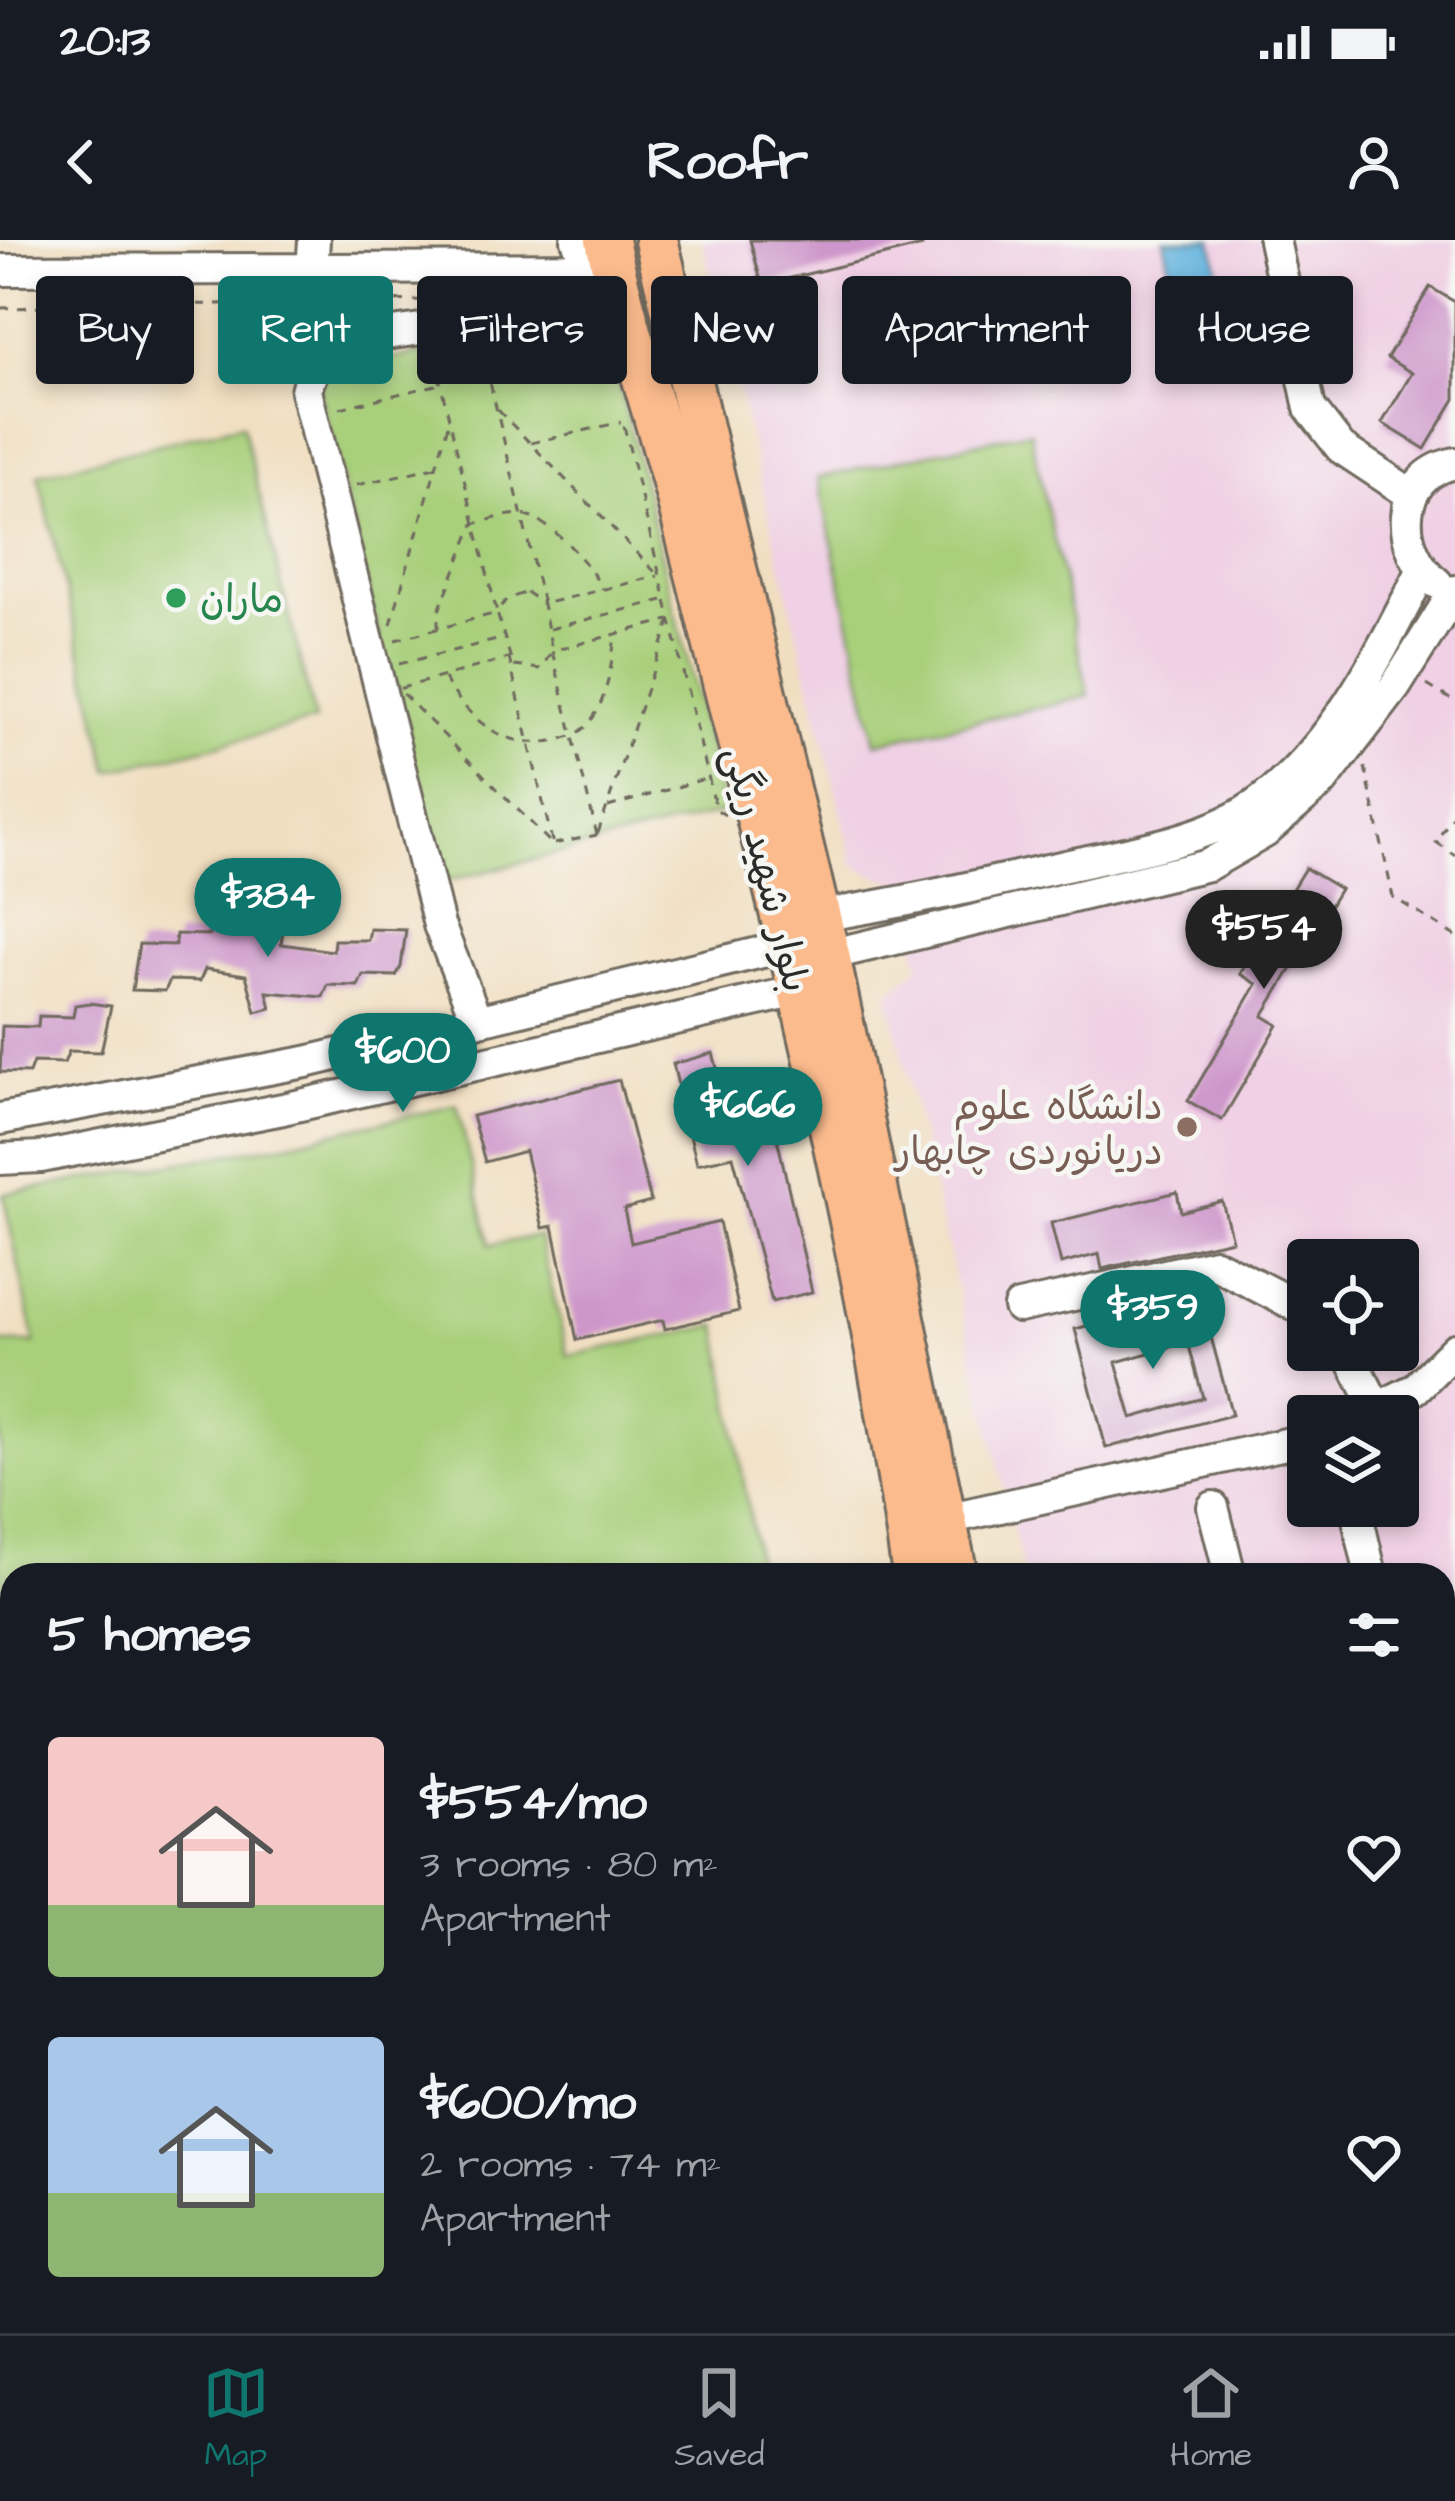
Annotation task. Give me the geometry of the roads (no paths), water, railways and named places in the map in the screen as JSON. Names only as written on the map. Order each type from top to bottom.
[{"type":"highway","name":"بلوار شهید ریگی","points":[[656,240],[954,1563]]},
{"type":"highway","name":"بلوار شهید ریگی","points":[[593,254],[675,488],[761,838],[811,939],[798,991],[866,1290],[912,1563]]},
{"type":"street","points":[[312,272],[314,240]]},
{"type":"street","points":[[1274,240],[1310,408],[1342,448],[1412,495]]},
{"type":"street","points":[[0,270],[312,272],[593,254],[570,308],[357,338],[332,349],[311,368],[306,391],[439,925],[478,1021]]},
{"type":"street","points":[[811,939],[1208,865],[1279,819],[1322,782],[1358,736],[1405,673],[1455,590],[1422,571],[1405,535],[1412,495],[1426,477],[1455,463]]},
{"type":"street","points":[[0,1119],[306,1062],[730,963],[811,939],[904,903],[1214,827],[1260,802],[1317,747],[1375,662],[1422,571]]},
{"type":"street","points":[[730,963],[738,1003]]},
{"type":"street","points":[[0,1160],[41,1157],[283,1109],[798,991]]},
{"type":"street","points":[[35,1114],[41,1157]]},
{"type":"street","points":[[1019,1307],[1215,1264],[1287,1301]]},
{"type":"street","points":[[1404,1395],[1455,1349]]},
{"type":"street","points":[[946,1519],[1287,1444]]},
{"type":"street","points":[[1213,1507],[1227,1563]]},
{"type":"street","points":[[1359,1527],[1368,1563]]},
{"type":"water","points":[[1164,240],[1212,240],[1220,276],[1172,276]]},
{"type":"place","name":"ماران","points":[[176,598]]},
{"type":"place","name":"دانشگاه علوم دریانوردی چابهار","points":[[1187,1127]]}]
